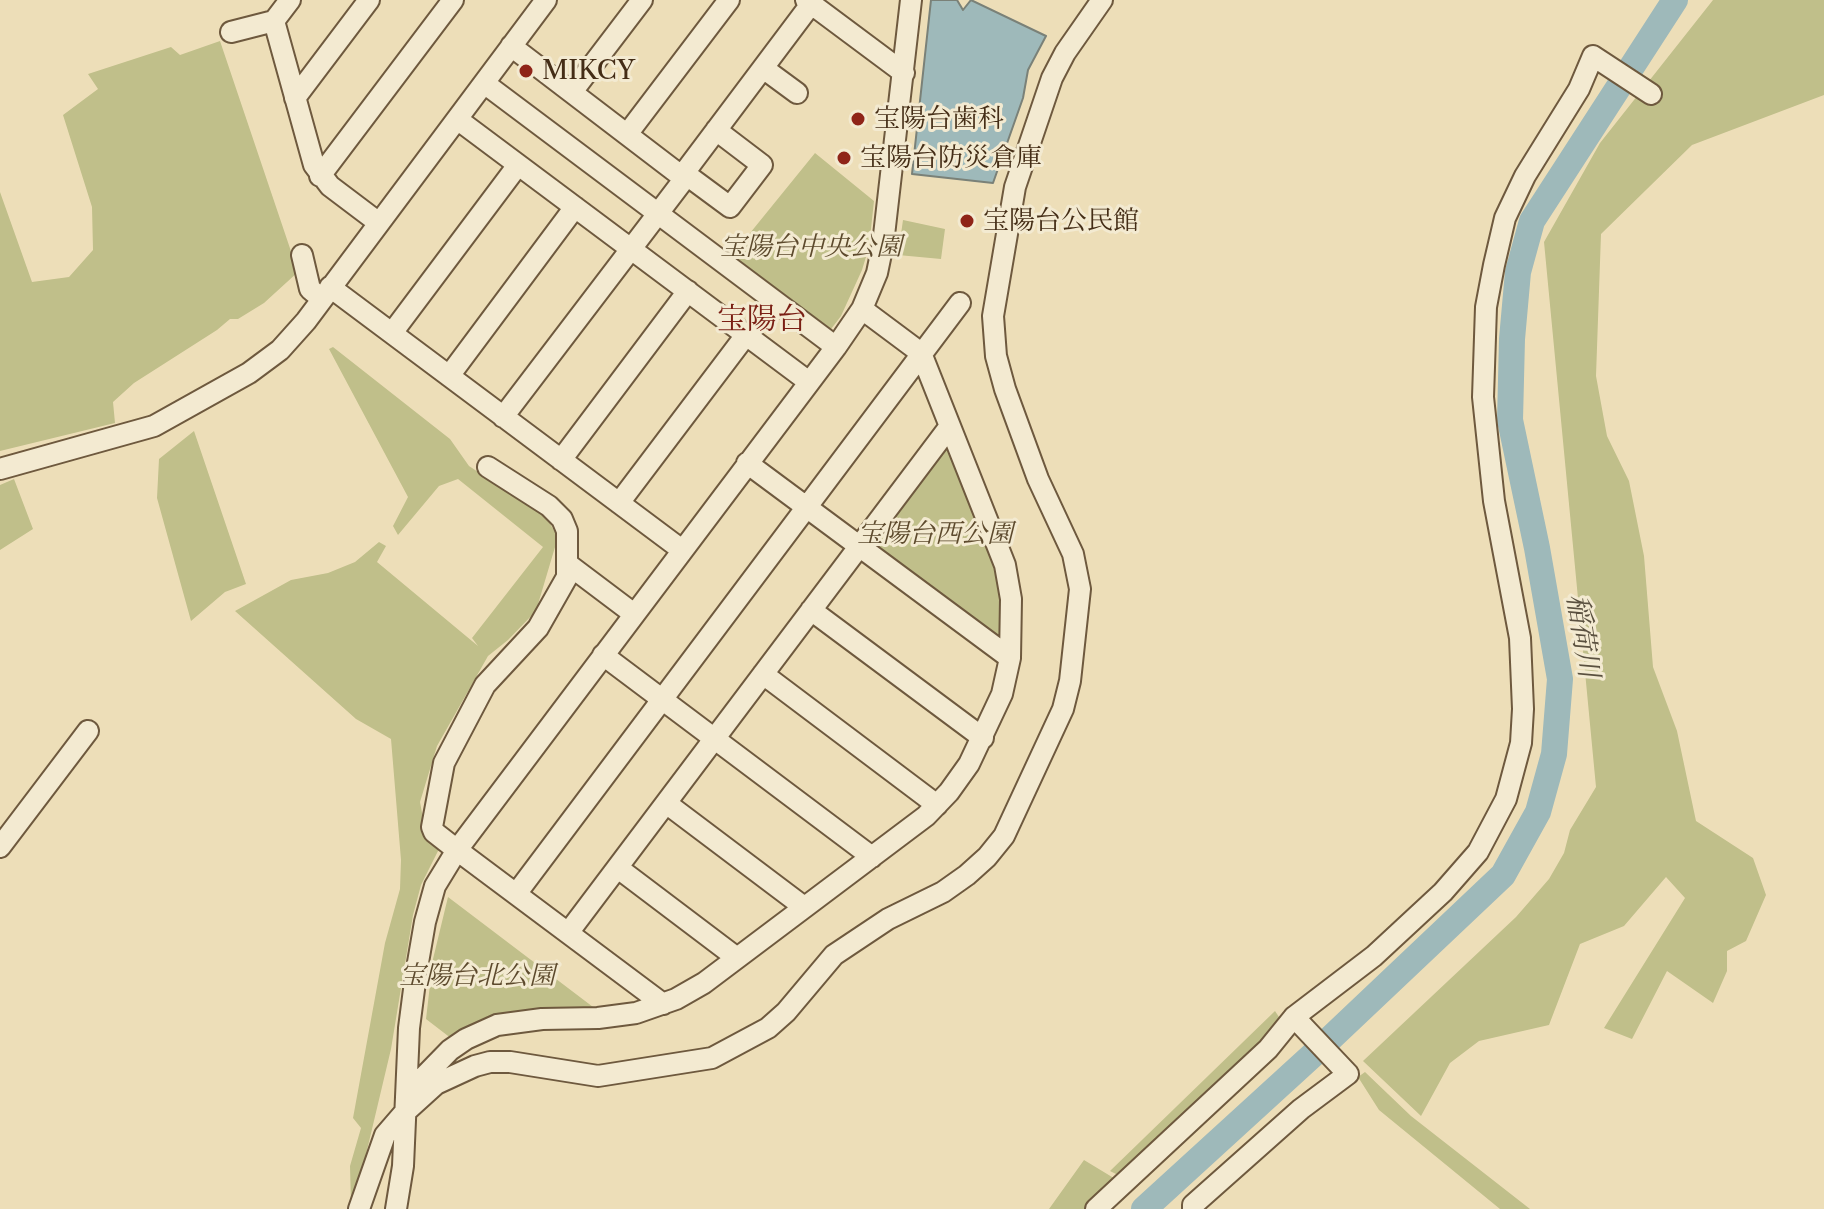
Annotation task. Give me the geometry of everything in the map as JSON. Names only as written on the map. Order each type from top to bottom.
[{"type":"street","points":[[231,32],[274,21],[290,0]]},
{"type":"street","points":[[295,98],[369,0]]},
{"type":"street","points":[[320,176],[453,0]]},
{"type":"street","points":[[572,92],[642,0]]},
{"type":"street","points":[[628,133],[729,0]]},
{"type":"street","points":[[396,1209],[403,1166],[409,1028],[425,922],[435,886],[457,850],[862,309],[881,258],[911,0]]},
{"type":"street","points":[[405,1104],[436,1084],[490,1062],[521,1063],[598,1076],[722,1054],[768,1028],[786,1012],[834,955],[888,919],[943,892],[987,857],[1004,836],[1063,709],[1070,681],[1080,589],[1073,554],[1038,479],[1005,389],[996,356],[993,316],[1015,187],[1052,78],[1065,53],[1102,0]]},
{"type":"street","points":[[0,469],[145,430],[264,363],[293,336],[326,293],[541,2]]},
{"type":"street","points":[[503,417],[682,182],[684,173],[809,2],[904,73]]},
{"type":"street","points":[[274,21],[309,150],[320,176],[379,223]]},
{"type":"street","points":[[511,46],[676,172],[684,173],[730,207],[762,165],[716,130]]},
{"type":"street","points":[[1096,1209],[1464,870],[1506,799],[1521,743],[1522,670],[1520,638],[1487,448],[1483,397],[1486,307],[1505,218],[1525,176],[1598,60],[1651,94]]},
{"type":"street","points":[[763,68],[797,93]]},
{"type":"street","points":[[484,83],[836,347]]},
{"type":"street","points":[[457,119],[809,382]]},
{"type":"street","points":[[392,333],[518,165]]},
{"type":"street","points":[[449,376],[575,207]]},
{"type":"street","points":[[302,255],[310,289],[326,293],[392,333],[682,550]]},
{"type":"street","points":[[561,460],[688,291]]},
{"type":"street","points":[[516,894],[960,303]]},
{"type":"street","points":[[359,1209],[380,1144],[405,1104],[450,1050],[497,1025],[636,1013],[663,1004],[704,983],[937,805],[969,764],[1002,694],[1010,658],[1011,599],[1005,565],[921,353],[862,309]]},
{"type":"street","points":[[619,503],[746,335]]},
{"type":"street","points":[[568,933],[950,426]]},
{"type":"street","points":[[747,463],[1010,658]]},
{"type":"street","points":[[488,467],[549,506],[562,519],[567,531],[569,565],[567,577],[551,609],[538,628],[485,685],[444,763],[432,827],[457,850],[663,1004]]},
{"type":"street","points":[[569,565],[634,614]]},
{"type":"street","points":[[811,610],[983,738]]},
{"type":"street","points":[[603,655],[872,857]]},
{"type":"street","points":[[763,674],[937,805]]},
{"type":"street","points":[[0,847],[88,731]]},
{"type":"street","points":[[666,803],[804,907]]},
{"type":"street","points":[[618,868],[737,958]]},
{"type":"street","points":[[1193,1209],[1193,1205],[1301,1109],[1348,1074],[1298,1022]]},
{"type":"green space","points":[[1713,0],[1824,0],[1824,95],[1692,145],[1601,234],[1596,376],[1607,436],[1629,481],[1644,556],[1653,667],[1677,731],[1696,821],[1753,858],[1766,895],[1746,941],[1727,951],[1727,971],[1713,1003],[1667,971],[1632,1039],[1604,1028],[1685,898],[1666,877],[1624,926],[1580,944],[1549,1025],[1479,1041],[1450,1063],[1421,1116],[1363,1061],[1516,917],[1549,879],[1564,853],[1570,830],[1596,787],[1544,242],[1600,143]]},
{"type":"green space","points":[[220,41],[298,272],[264,303],[238,319],[230,319],[134,383],[113,402],[115,423],[0,451],[0,192],[32,282],[69,277],[93,250],[92,207],[63,115],[98,89],[88,74],[171,47],[180,55]]},
{"type":"green space","name":"宝陽台中央公園","points":[[815,153],[874,201],[869,247],[862,270],[841,316],[828,333],[729,259]]},
{"type":"green space","points":[[903,220],[945,229],[941,259],[898,255]]},
{"type":"green space","points":[[333,347],[450,439],[469,466],[546,517],[558,537],[536,611],[488,656],[437,746],[420,802],[424,824],[441,845],[421,885],[413,915],[391,1049],[354,1205],[351,1204],[350,1166],[361,1128],[353,1118],[385,943],[400,889],[401,860],[391,739],[356,719],[235,611],[291,580],[328,573],[355,562],[379,542],[386,546],[377,562],[478,646],[472,638],[543,547],[458,479],[439,486],[398,535],[393,526],[408,497],[329,349]]},
{"type":"green space","points":[[194,431],[246,584],[225,592],[191,621],[157,498],[159,459]]},
{"type":"green space","name":"宝陽台西公園","points":[[943,446],[951,447],[998,567],[1006,639],[998,641],[873,548],[872,540]]},
{"type":"green space","points":[[14,479],[33,529],[0,550],[0,485]]},
{"type":"green space","name":"宝陽台北公園","points":[[448,897],[597,1010],[452,1039],[426,1019],[433,959]]},
{"type":"green space","points":[[1275,1011],[1283,1023],[1120,1176],[1110,1171]]},
{"type":"green space","points":[[1365,1072],[1411,1116],[1530,1209],[1500,1209],[1379,1110],[1358,1077]]},
{"type":"green space","points":[[1084,1160],[1117,1180],[1087,1209],[1049,1209]]},
{"type":"water","points":[[931,0],[957,0],[963,10],[971,0],[1046,36],[1028,70],[1023,98],[993,183],[912,174]]},
{"type":"waterway","name":"稲荷川","points":[[1144,1209],[1503,875],[1538,812],[1554,754],[1560,679],[1510,420],[1518,272],[1532,221],[1675,0]]},
{"type":"place","name":"MIKCY","points":[[526,71]]},
{"type":"place","name":"宝陽台歯科","points":[[858,119]]},
{"type":"place","name":"宝陽台防災倉庫","points":[[844,158]]},
{"type":"place","name":"宝陽台公民館","points":[[967,221]]},
{"type":"district","name":"宝陽台","points":[[762,320]]}]
